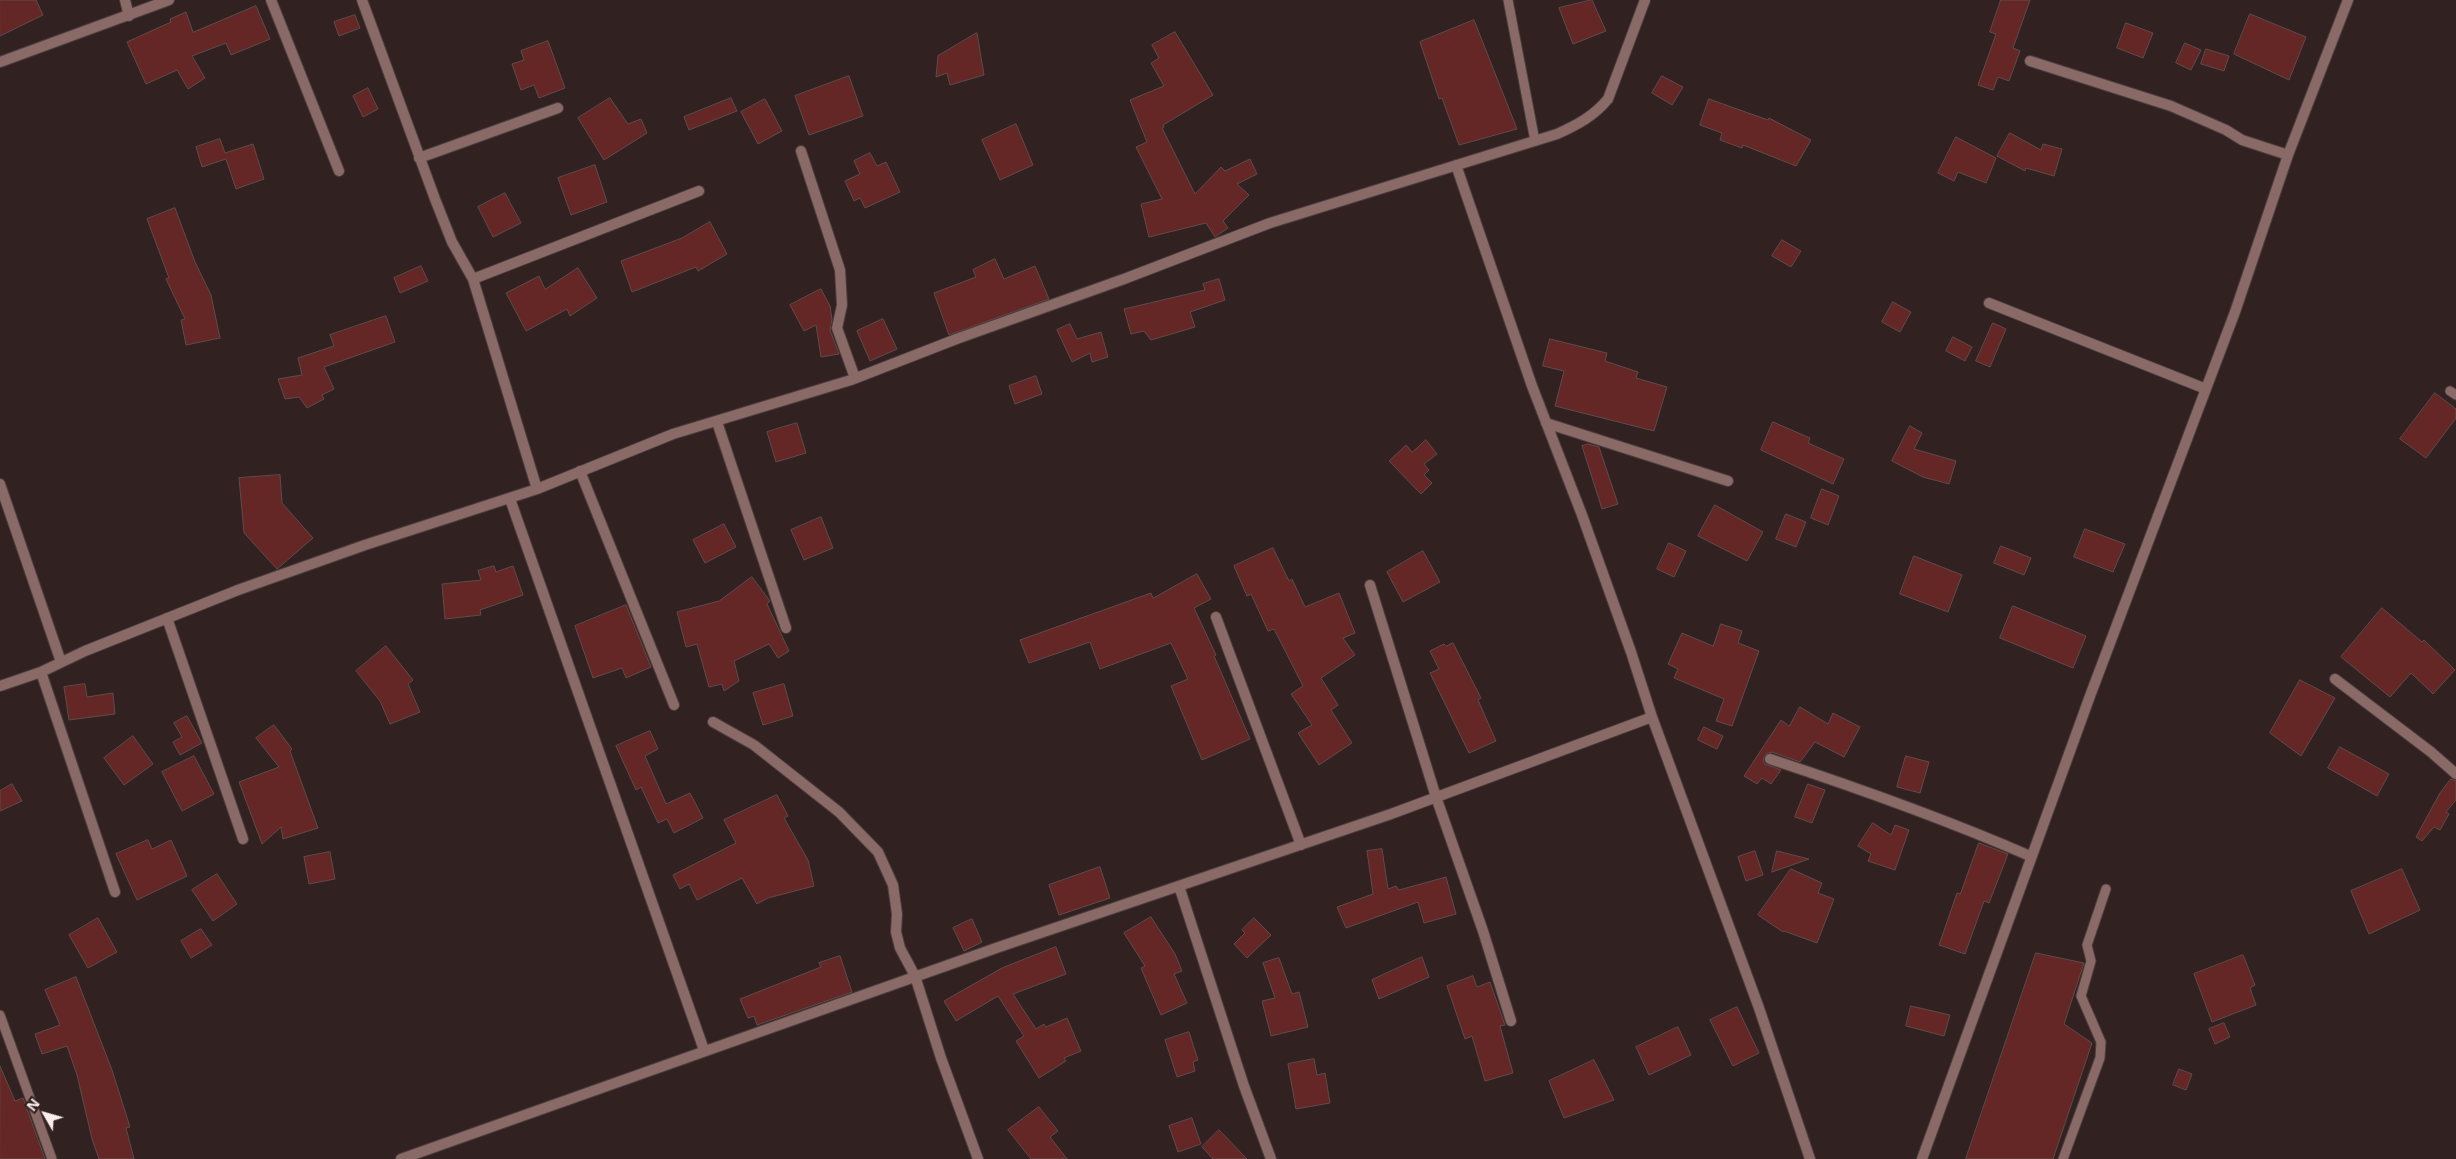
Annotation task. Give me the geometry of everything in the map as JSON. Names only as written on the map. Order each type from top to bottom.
[{"type":"street","points":[[125,0],[129,16]]},
{"type":"street","points":[[0,62],[169,0]]},
{"type":"street","points":[[272,0],[339,170]]},
{"type":"street","points":[[362,0],[419,158],[452,242],[473,278],[536,489]]},
{"type":"street","points":[[0,686],[41,672],[167,618],[365,545],[510,499],[673,434],[855,378],[1270,223],[1535,141],[1577,125],[1599,110],[1608,99],[1645,0]]},
{"type":"street","points":[[1922,1159],[2030,856],[2206,389],[2288,155],[2348,0]]},
{"type":"street","points":[[2030,61],[2171,106],[2226,130],[2242,140],[2288,155]]},
{"type":"street","points":[[419,158],[558,108]]},
{"type":"street","points":[[800,150],[840,270],[842,305],[837,328],[855,378]]},
{"type":"street","points":[[1456,165],[1546,423],[1625,634],[1652,717],[1759,1008],[1810,1159]]},
{"type":"street","points":[[473,278],[699,191]]},
{"type":"street","points":[[1989,303],[2206,389]]},
{"type":"street","points":[[717,422],[786,628]]},
{"type":"street","points":[[1546,423],[1728,481]]},
{"type":"street","points":[[580,470],[674,705]]},
{"type":"street","points":[[0,484],[61,662]]},
{"type":"street","points":[[510,499],[704,1050]]},
{"type":"street","points":[[1370,585],[1436,797],[1483,931],[1511,1022]]},
{"type":"street","points":[[1216,617],[1301,845]]},
{"type":"street","points":[[167,618],[243,839]]},
{"type":"street","points":[[41,672],[115,892]]},
{"type":"street","points":[[2335,679],[2431,752],[2456,774]]},
{"type":"street","points":[[400,1159],[914,976],[1301,845],[1652,717]]},
{"type":"street","points":[[713,722],[754,745],[839,812],[878,852],[892,885],[897,914],[896,932],[900,948],[914,976],[941,1058],[978,1159]]},
{"type":"street","points":[[1770,759],[1860,788],[1973,831],[2030,856]]},
{"type":"street","points":[[1178,886],[1244,1086],[1271,1159]]},
{"type":"lane","points":[[1508,0],[1535,141]]},
{"type":"lane","points":[[2063,1159],[2100,1058],[2101,1042],[2081,996],[2092,961],[2087,945],[2106,889]]},
{"type":"lane","points":[[0,1015],[52,1159]]},
{"type":"building","points":[[0,0],[36,0],[43,15],[0,36]]},
{"type":"building","points":[[1592,0],[1606,31],[1573,44],[1559,8]]},
{"type":"building","points":[[2001,0],[2030,0],[2013,48],[2020,51],[2009,81],[1998,77],[1993,90],[1978,85],[1996,34],[1990,32]]},
{"type":"building","points":[[256,6],[270,39],[231,55],[226,43],[192,56],[205,78],[188,89],[177,70],[146,84],[127,42],[171,22],[170,19],[186,12],[193,32]]},
{"type":"building","points":[[2250,14],[2306,37],[2289,80],[2234,54]]},
{"type":"building","points":[[355,15],[360,28],[339,36],[334,22]]},
{"type":"building","points":[[1474,20],[1517,129],[1459,145],[1442,98],[1439,99],[1420,42]]},
{"type":"building","points":[[2126,23],[2153,33],[2143,58],[2117,48]]},
{"type":"building","points":[[1175,32],[1213,95],[1163,125],[1164,127],[1162,128],[1195,194],[1221,167],[1225,171],[1250,159],[1257,174],[1237,184],[1249,195],[1223,221],[1228,228],[1215,237],[1206,223],[1149,237],[1141,204],[1162,199],[1136,147],[1147,142],[1130,100],[1164,86],[1151,63],[1159,58],[1152,45]]},
{"type":"building","points":[[977,33],[984,75],[950,85],[947,73],[936,77],[938,56]]},
{"type":"building","points":[[548,41],[565,88],[539,98],[534,85],[521,90],[512,64],[524,60],[521,51]]},
{"type":"building","points":[[2185,43],[2201,50],[2191,70],[2176,63]]},
{"type":"building","points":[[2206,49],[2229,56],[2224,71],[2201,64]]},
{"type":"building","points":[[849,76],[863,116],[809,135],[795,96]]},
{"type":"building","points":[[1662,76],[1683,87],[1672,105],[1652,93]]},
{"type":"building","points":[[368,88],[378,109],[363,117],[353,96]]},
{"type":"building","points":[[610,98],[628,124],[641,119],[647,133],[604,160],[578,118]]},
{"type":"building","points":[[731,98],[737,111],[689,130],[684,117]]},
{"type":"building","points":[[765,99],[782,131],[758,144],[741,112]]},
{"type":"building","points":[[1709,99],[1768,120],[1769,118],[1811,140],[1796,166],[1743,145],[1742,148],[1720,140],[1722,133],[1700,125]]},
{"type":"building","points":[[1016,124],[1033,165],[1000,180],[982,140]]},
{"type":"building","points":[[2010,133],[2041,150],[2043,144],[2062,149],[2054,176],[2026,168],[2025,171],[1997,156]]},
{"type":"building","points":[[1956,137],[1996,158],[1986,183],[1958,172],[1954,181],[1938,173]]},
{"type":"building","points":[[220,139],[225,153],[253,144],[264,179],[236,189],[226,159],[202,167],[196,147]]},
{"type":"building","points":[[870,153],[877,166],[886,162],[900,192],[865,208],[860,198],[854,201],[845,181],[860,174],[854,161]]},
{"type":"building","points":[[595,165],[607,202],[571,215],[558,178]]},
{"type":"building","points":[[505,193],[521,223],[493,237],[478,207]]},
{"type":"building","points":[[175,208],[195,262],[211,295],[220,338],[186,345],[181,320],[185,319],[166,279],[169,278],[147,219]]},
{"type":"building","points":[[710,222],[727,254],[698,271],[696,267],[632,292],[621,261],[682,238]]},
{"type":"building","points":[[1782,240],[1801,251],[1791,267],[1772,256]]},
{"type":"building","points":[[995,259],[1004,279],[1035,266],[1049,299],[949,335],[934,293],[976,277],[973,270]]},
{"type":"building","points":[[421,266],[428,281],[400,293],[394,278]]},
{"type":"building","points":[[578,268],[597,298],[570,316],[567,309],[526,331],[506,293],[539,276],[545,289]]},
{"type":"building","points":[[1219,279],[1225,300],[1190,312],[1195,327],[1151,340],[1144,331],[1131,334],[1124,309],[1205,290],[1203,284]]},
{"type":"building","points":[[821,289],[830,306],[832,319],[830,330],[839,354],[821,357],[816,325],[804,331],[790,305]]},
{"type":"building","points":[[1893,302],[1911,312],[1900,332],[1882,322]]},
{"type":"building","points":[[386,316],[395,342],[324,367],[334,389],[322,395],[324,399],[307,408],[299,397],[285,399],[278,379],[302,375],[298,358],[334,346],[330,335]]},
{"type":"building","points":[[883,319],[897,349],[870,361],[857,331]]},
{"type":"building","points":[[1993,323],[2006,329],[1990,367],[1976,361]]},
{"type":"building","points":[[1070,324],[1077,339],[1101,332],[1108,357],[1092,362],[1090,353],[1072,362],[1057,330]]},
{"type":"building","points":[[1953,337],[1972,347],[1965,361],[1946,351]]},
{"type":"building","points":[[1550,339],[1607,353],[1605,361],[1638,372],[1636,378],[1667,387],[1654,431],[1555,406],[1564,371],[1543,366]]},
{"type":"building","points":[[1036,376],[1042,394],[1015,404],[1009,386]]},
{"type":"building","points":[[2435,393],[2456,409],[2456,418],[2426,458],[2400,439]]},
{"type":"building","points":[[1773,422],[1810,438],[1808,443],[1844,459],[1833,484],[1761,450]]},
{"type":"building","points":[[797,423],[806,453],[776,462],[767,432]]},
{"type":"building","points":[[1910,426],[1922,433],[1914,449],[1956,461],[1949,484],[1923,477],[1892,461]]},
{"type":"building","points":[[1426,440],[1437,454],[1424,464],[1429,470],[1424,475],[1432,483],[1421,494],[1389,461],[1406,445],[1412,452]]},
{"type":"building","points":[[1588,444],[1599,447],[1618,504],[1602,509],[1582,446]]},
{"type":"building","points":[[280,475],[282,503],[313,538],[277,569],[244,533],[239,478]]},
{"type":"building","points":[[1822,489],[1839,496],[1828,525],[1811,518]]},
{"type":"building","points":[[1715,505],[1763,532],[1747,561],[1698,536]]},
{"type":"building","points":[[1786,514],[1806,522],[1796,547],[1776,539]]},
{"type":"building","points":[[821,517],[833,548],[804,560],[791,530]]},
{"type":"building","points":[[724,524],[736,547],[705,563],[693,540]]},
{"type":"building","points":[[2085,529],[2125,544],[2113,572],[2074,557]]},
{"type":"building","points":[[1669,543],[1686,551],[1674,577],[1657,569]]},
{"type":"building","points":[[2001,546],[2031,558],[2024,575],[1994,563]]},
{"type":"building","points":[[1273,548],[1289,581],[1292,579],[1305,607],[1339,593],[1355,633],[1343,638],[1355,655],[1321,678],[1338,705],[1331,710],[1352,743],[1319,765],[1298,733],[1312,725],[1291,694],[1303,686],[1274,629],[1268,631],[1251,594],[1247,596],[1234,566]]},
{"type":"building","points":[[1423,551],[1440,582],[1403,602],[1387,572]]},
{"type":"building","points":[[1914,556],[1962,575],[1948,612],[1900,594]]},
{"type":"building","points":[[494,566],[496,572],[513,566],[523,595],[480,610],[481,615],[445,619],[442,584],[481,580],[478,571]]},
{"type":"building","points":[[1197,574],[1211,599],[1194,608],[1216,655],[1214,656],[1250,739],[1202,760],[1171,686],[1188,679],[1171,643],[1100,669],[1090,642],[1029,663],[1020,640],[1151,593],[1153,598]]},
{"type":"building","points":[[752,577],[770,601],[767,604],[789,651],[778,658],[769,644],[734,661],[739,681],[724,691],[722,684],[709,687],[697,644],[686,647],[677,612],[719,601]]},
{"type":"building","points":[[626,605],[651,667],[626,678],[622,668],[593,678],[575,626]]},
{"type":"building","points":[[2013,606],[2086,636],[2073,668],[2000,638]]},
{"type":"building","points":[[2382,608],[2422,642],[2424,640],[2455,670],[2433,694],[2411,673],[2390,697],[2341,657]]},
{"type":"building","points":[[1721,624],[1742,631],[1738,643],[1759,651],[1732,726],[1716,721],[1724,699],[1674,678],[1678,669],[1668,664],[1682,633],[1713,646]]},
{"type":"building","points":[[1453,643],[1481,698],[1478,700],[1496,741],[1469,753],[1430,673],[1439,669],[1430,651],[1444,644],[1446,646]]},
{"type":"building","points":[[386,646],[413,680],[408,684],[420,712],[390,724],[380,701],[356,671]]},
{"type":"building","points":[[2300,680],[2335,698],[2301,756],[2270,733]]},
{"type":"building","points":[[85,684],[87,697],[113,693],[115,714],[69,720],[64,687]]},
{"type":"building","points":[[784,684],[793,716],[763,725],[753,693]]},
{"type":"building","points":[[1800,707],[1828,724],[1833,713],[1860,727],[1844,757],[1815,742],[1800,762],[1772,752],[1766,754],[1763,760],[1765,764],[1781,770],[1771,784],[1762,778],[1757,784],[1744,776],[1781,720],[1789,726]]},
{"type":"building","points":[[187,716],[202,743],[180,755],[173,742],[182,737],[174,723]]},
{"type":"building","points":[[274,725],[292,749],[290,751],[318,828],[283,839],[281,827],[262,844],[239,782],[279,767],[256,738]]},
{"type":"building","points":[[1704,727],[1723,736],[1717,749],[1698,740]]},
{"type":"building","points":[[650,731],[658,749],[645,756],[666,804],[690,793],[703,818],[674,833],[667,819],[658,823],[641,787],[636,790],[616,746]]},
{"type":"building","points":[[133,736],[153,764],[124,785],[104,758]]},
{"type":"building","points":[[2340,747],[2389,774],[2377,796],[2328,768]]},
{"type":"building","points":[[194,756],[214,794],[182,811],[162,772]]},
{"type":"building","points":[[1906,756],[1929,762],[1920,793],[1897,787]]},
{"type":"building","points":[[2451,779],[2456,781],[2456,800],[2446,812],[2449,814],[2440,830],[2434,827],[2422,841],[2416,837],[2440,793]]},
{"type":"building","points":[[12,784],[22,801],[0,811],[0,791]]},
{"type":"building","points":[[1808,784],[1825,790],[1812,823],[1795,817]]},
{"type":"building","points":[[777,795],[788,816],[784,818],[808,860],[814,886],[768,898],[757,904],[742,878],[697,900],[689,884],[680,889],[673,875],[736,843],[724,820]]},
{"type":"building","points":[[1873,823],[1891,835],[1895,825],[1909,830],[1895,870],[1868,861],[1871,854],[1858,846]]},
{"type":"building","points":[[148,840],[152,849],[171,840],[187,876],[137,900],[116,854]]},
{"type":"building","points":[[1979,843],[2008,854],[1989,903],[1984,901],[1965,954],[1939,945],[1957,893],[1960,894]]},
{"type":"building","points":[[1382,849],[1388,889],[1396,886],[1399,890],[1446,877],[1456,914],[1424,923],[1418,902],[1346,928],[1337,907],[1373,894],[1367,851]]},
{"type":"building","points":[[1755,851],[1763,875],[1746,881],[1738,857]]},
{"type":"building","points":[[1777,851],[1809,859],[1772,872]]},
{"type":"building","points":[[330,852],[335,879],[309,884],[304,857]]},
{"type":"building","points":[[1100,867],[1110,898],[1059,915],[1049,885]]},
{"type":"building","points":[[1791,869],[1822,883],[1818,893],[1834,899],[1817,943],[1783,932],[1758,915]]},
{"type":"building","points":[[2402,869],[2420,910],[2369,934],[2351,891]]},
{"type":"building","points":[[217,874],[237,904],[213,921],[192,890]]},
{"type":"building","points":[[1151,917],[1175,954],[1182,971],[1174,974],[1187,1003],[1161,1015],[1141,968],[1145,966],[1124,933]]},
{"type":"building","points":[[98,918],[117,952],[88,968],[69,935]]},
{"type":"building","points":[[1254,918],[1271,935],[1247,958],[1234,944],[1245,933],[1242,930]]},
{"type":"building","points":[[972,919],[982,942],[964,951],[953,928]]},
{"type":"building","points":[[201,929],[212,945],[191,958],[181,941]]},
{"type":"building","points":[[1056,947],[1066,974],[1013,994],[1036,1029],[1044,1024],[1046,1027],[1067,1018],[1081,1051],[1064,1058],[1066,1061],[1039,1078],[1016,1041],[1024,1036],[998,996],[956,1021],[944,1001],[1002,968]]},
{"type":"building","points":[[2036,953],[2084,963],[2064,1024],[2092,1043],[2053,1159],[1966,1159]]},
{"type":"building","points":[[2243,955],[2255,985],[2250,988],[2256,1005],[2212,1022],[2194,974]]},
{"type":"building","points":[[840,956],[852,992],[757,1025],[754,1016],[748,1018],[740,999],[821,967],[819,963]]},
{"type":"building","points":[[1422,957],[1429,977],[1379,999],[1372,980]]},
{"type":"building","points":[[1279,958],[1292,994],[1299,992],[1308,1027],[1271,1036],[1262,1001],[1275,998],[1263,963]]},
{"type":"building","points":[[1473,976],[1477,987],[1490,982],[1505,1025],[1500,1026],[1513,1073],[1485,1081],[1472,1036],[1465,1039],[1447,986]]},
{"type":"building","points":[[76,977],[112,1070],[130,1127],[126,1128],[134,1159],[99,1159],[92,1139],[77,1075],[67,1046],[42,1054],[35,1034],[60,1025],[45,990]]},
{"type":"building","points":[[1911,1006],[1950,1015],[1944,1036],[1906,1026]]},
{"type":"building","points":[[1737,1007],[1759,1053],[1733,1066],[1710,1020]]},
{"type":"building","points":[[2224,1023],[2230,1037],[2215,1044],[2209,1029]]},
{"type":"building","points":[[1678,1027],[1691,1055],[1649,1075],[1636,1047]]},
{"type":"building","points":[[1189,1032],[1198,1060],[1193,1062],[1195,1071],[1177,1077],[1165,1040]]},
{"type":"building","points":[[1314,1059],[1317,1075],[1325,1073],[1330,1103],[1296,1109],[1288,1064]]},
{"type":"building","points":[[1594,1060],[1614,1100],[1564,1118],[1549,1081]]},
{"type":"building","points":[[0,1066],[15,1101],[23,1098],[45,1159],[0,1159]]},
{"type":"building","points":[[2179,1069],[2192,1074],[2186,1090],[2173,1085]]},
{"type":"building","points":[[1039,1107],[1058,1131],[1050,1137],[1067,1159],[1031,1159],[1008,1130]]},
{"type":"building","points":[[1192,1118],[1201,1144],[1178,1152],[1169,1126]]},
{"type":"building","points":[[1219,1130],[1247,1159],[1213,1159],[1202,1147]]}]
